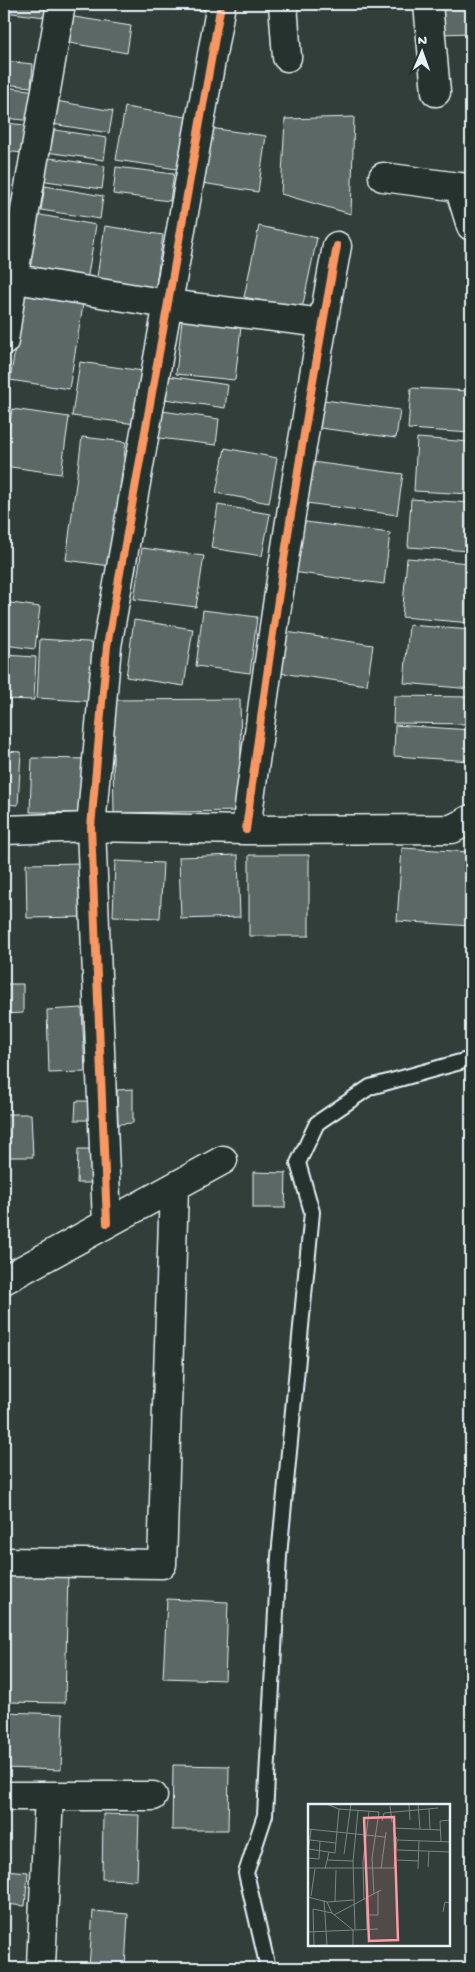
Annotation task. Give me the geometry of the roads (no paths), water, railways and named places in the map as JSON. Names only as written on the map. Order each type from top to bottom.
[{"type":"street","points":[[4,340],[8,278],[61,4]]},
{"type":"street","points":[[107,1223],[91,827],[107,646],[221,4]]},
{"type":"street","points":[[283,4],[287,57]]},
{"type":"street","points":[[428,4],[436,92]]},
{"type":"street","points":[[383,177],[465,187],[471,226]]},
{"type":"street","points":[[246,830],[266,678],[337,246]]},
{"type":"street","points":[[8,278],[167,304],[323,323]]},
{"type":"street","points":[[4,830],[91,827],[246,830],[452,829],[471,819]]},
{"type":"street","points":[[4,1280],[223,1160]]},
{"type":"street","points":[[4,1562],[162,1564],[174,1188]]},
{"type":"street","points":[[4,1796],[152,1796]]},
{"type":"street","points":[[41,1964],[49,1796]]},
{"type":"lane","points":[[268,1968],[246,1873],[265,1815],[279,1556],[312,1212],[298,1163],[317,1123],[370,1087],[471,1059]]}]
